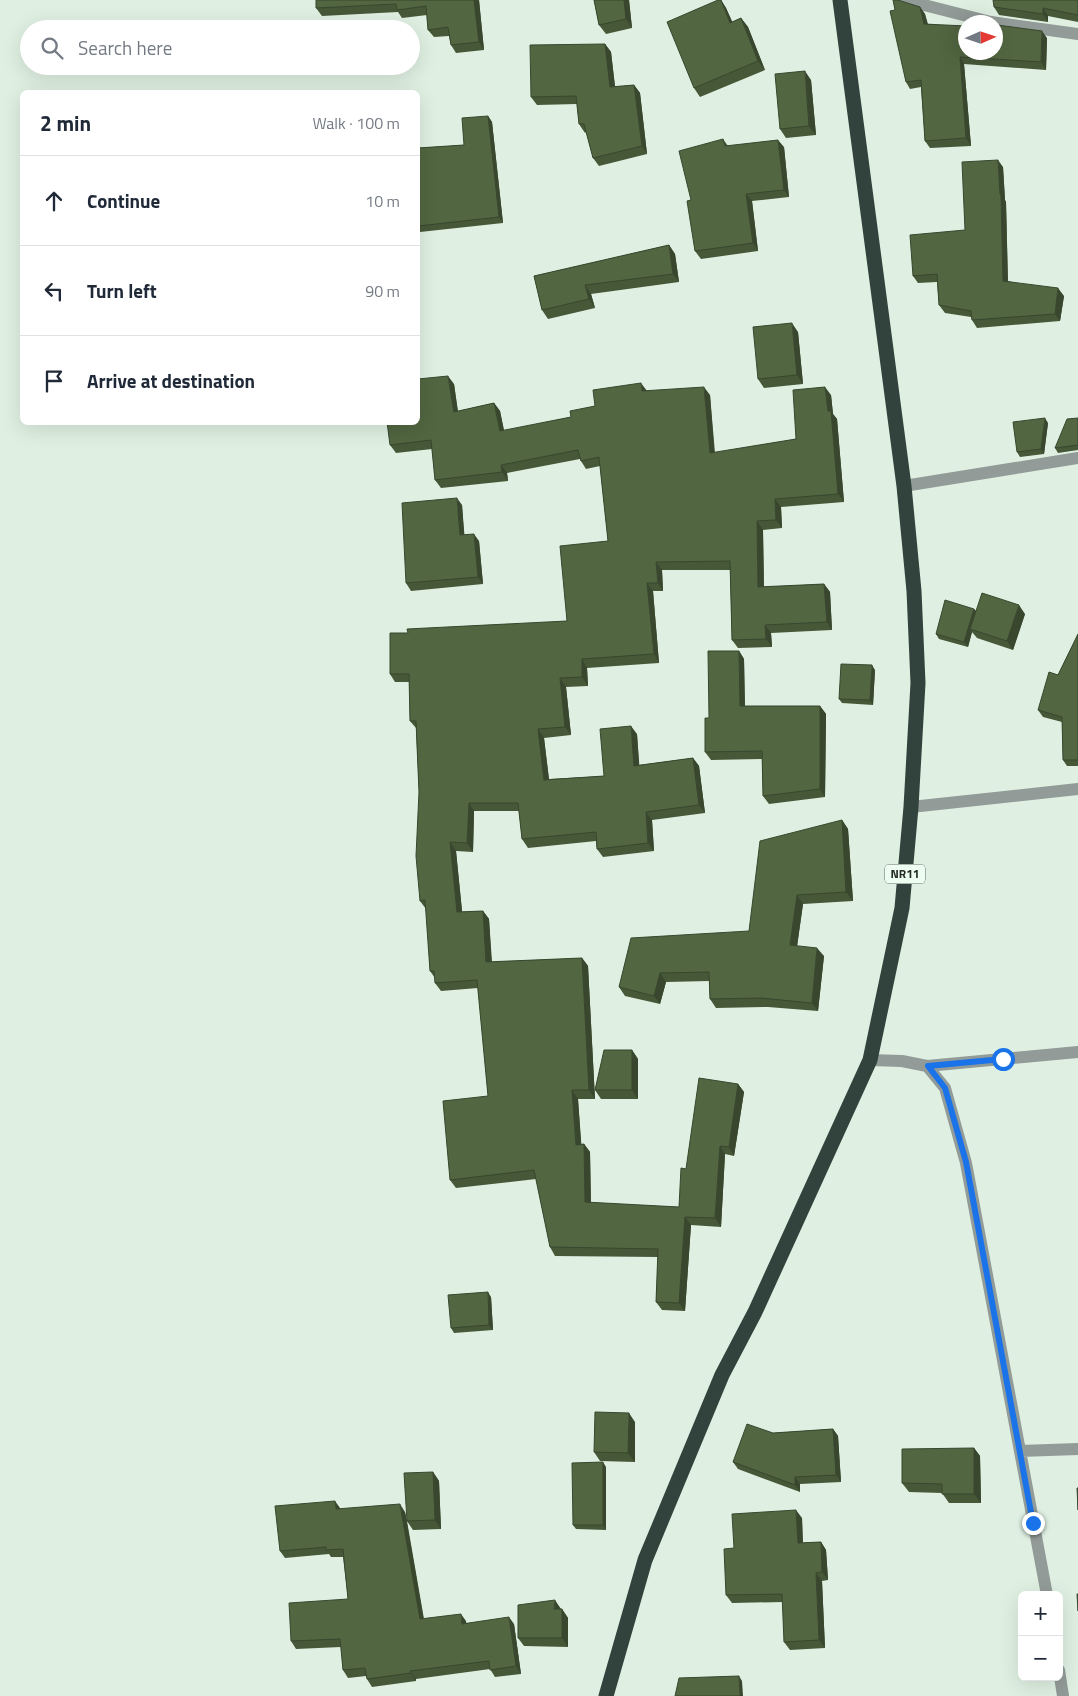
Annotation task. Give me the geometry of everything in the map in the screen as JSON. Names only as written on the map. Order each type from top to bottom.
[{"type":"highway","name":"NR11","points":[[606,1696],[645,1560],[722,1375],[756,1312],[870,1060],[881,1016],[902,908],[918,683],[914,591],[904,486],[840,0]]},
{"type":"street","points":[[904,0],[992,22],[1078,34]]},
{"type":"street","points":[[904,486],[1078,458]]},
{"type":"street","points":[[910,807],[1078,789]]},
{"type":"street","points":[[870,1060],[902,1061],[928,1066],[1078,1052]]},
{"type":"street","points":[[928,1066],[945,1088],[966,1162],[1046,1591]]},
{"type":"street","points":[[1020,1452],[1078,1449]]},
{"type":"street","points":[[1061,1681],[1063,1696]]},
{"type":"building","points":[[316,0],[474,0],[479,42],[451,45],[448,27],[428,30],[426,6],[397,10],[396,4],[316,8]]},
{"type":"building","points":[[594,0],[624,0],[626,19],[599,25]]},
{"type":"building","points":[[721,0],[730,23],[741,18],[758,61],[694,88],[667,22]]},
{"type":"building","points":[[893,0],[898,0],[920,7],[924,24],[958,26],[958,60],[960,60],[966,138],[925,141],[921,80],[906,82],[890,11],[895,10]]},
{"type":"building","points":[[993,0],[1078,0],[1078,15],[1043,8],[1043,14],[994,7]]},
{"type":"building","points":[[1003,26],[1042,31],[1041,62],[1003,60]]},
{"type":"building","points":[[605,44],[610,87],[634,85],[642,146],[593,158],[584,124],[579,124],[576,96],[531,97],[530,45]]},
{"type":"building","points":[[805,71],[809,126],[780,129],[775,74]]},
{"type":"building","points":[[488,116],[499,217],[420,226],[420,148],[464,145],[462,118]]},
{"type":"building","points":[[723,139],[725,146],[778,140],[784,190],[746,194],[753,243],[695,251],[687,201],[691,200],[679,151]]},
{"type":"building","points":[[998,160],[1001,195],[1003,281],[1058,288],[1055,314],[972,320],[971,311],[939,305],[937,274],[913,276],[910,235],[965,230],[962,162]]},
{"type":"building","points":[[669,245],[673,274],[585,285],[589,299],[542,310],[534,276]]},
{"type":"building","points":[[792,323],[797,375],[758,379],[753,327]]},
{"type":"building","points":[[448,376],[454,412],[494,403],[500,431],[571,417],[570,411],[595,406],[593,390],[641,383],[642,391],[704,387],[710,453],[796,439],[793,390],[825,387],[828,411],[831,411],[838,494],[775,499],[776,520],[757,521],[758,587],[824,584],[827,622],[765,625],[766,639],[732,640],[730,561],[656,562],[658,583],[647,583],[654,654],[582,659],[582,677],[560,678],[565,727],[538,729],[544,780],[604,776],[600,729],[631,726],[634,766],[693,758],[699,805],[646,812],[648,843],[597,849],[596,832],[522,839],[518,803],[469,803],[467,843],[450,842],[457,912],[483,911],[486,962],[582,958],[589,1090],[572,1090],[576,1145],[584,1144],[585,1202],[679,1207],[681,1168],[686,1169],[699,1078],[738,1084],[729,1147],[720,1146],[715,1218],[685,1217],[679,1303],[656,1302],[658,1249],[550,1247],[534,1170],[450,1180],[443,1101],[488,1096],[477,980],[435,983],[434,971],[430,971],[425,900],[420,901],[416,856],[419,792],[416,721],[410,721],[409,674],[390,674],[390,633],[408,633],[407,629],[567,621],[560,546],[608,541],[599,457],[581,461],[578,450],[501,465],[502,472],[435,480],[431,440],[390,445],[387,425],[420,425],[420,379]]},
{"type":"building","points":[[1045,418],[1041,449],[1017,452],[1013,422]]},
{"type":"building","points":[[1078,418],[1078,445],[1055,448],[1067,419]]},
{"type":"building","points":[[457,498],[460,535],[474,534],[478,577],[406,583],[402,503]]},
{"type":"building","points":[[982,593],[1019,605],[1007,641],[970,629]]},
{"type":"building","points":[[945,600],[974,609],[964,642],[936,634]]},
{"type":"building","points":[[1078,634],[1078,760],[1063,760],[1062,717],[1038,710],[1049,672],[1058,675]]},
{"type":"building","points":[[708,651],[739,651],[740,706],[820,706],[820,789],[763,796],[762,751],[705,752],[705,718],[709,718]]},
{"type":"building","points":[[841,664],[872,665],[870,700],[839,699]]},
{"type":"building","points":[[842,820],[846,892],[797,895],[790,945],[817,948],[812,1003],[761,998],[710,999],[709,972],[660,973],[654,996],[619,987],[631,938],[749,931],[760,841]]},
{"type":"building","points":[[604,1050],[632,1050],[632,1090],[595,1090]]},
{"type":"building","points":[[488,1292],[489,1325],[451,1328],[448,1295]]},
{"type":"building","points":[[595,1412],[629,1413],[628,1453],[594,1452]]},
{"type":"building","points":[[747,1424],[773,1433],[833,1429],[836,1475],[795,1477],[795,1485],[733,1462]]},
{"type":"building","points":[[974,1448],[974,1494],[942,1494],[942,1484],[902,1483],[902,1449]]},
{"type":"building","points":[[603,1462],[603,1525],[573,1525],[572,1463]]},
{"type":"building","points":[[433,1472],[435,1520],[407,1521],[404,1473]]},
{"type":"building","points":[[335,1501],[336,1509],[400,1504],[420,1619],[461,1614],[462,1624],[509,1617],[516,1666],[490,1670],[489,1661],[410,1671],[411,1673],[367,1679],[365,1668],[343,1670],[340,1639],[291,1641],[289,1603],[348,1599],[343,1549],[326,1550],[326,1547],[280,1551],[275,1506]]},
{"type":"building","points":[[796,1510],[798,1543],[821,1542],[822,1572],[816,1573],[819,1640],[784,1642],[782,1594],[726,1595],[724,1549],[734,1548],[732,1514]]},
{"type":"building","points":[[555,1600],[554,1609],[562,1609],[562,1638],[518,1638],[518,1605]]},
{"type":"building","points":[[739,1676],[740,1696],[675,1696],[679,1678]]},
{"type":"route","points":[[1003,1059],[928,1066],[945,1088],[966,1162],[1033,1523]]}]
